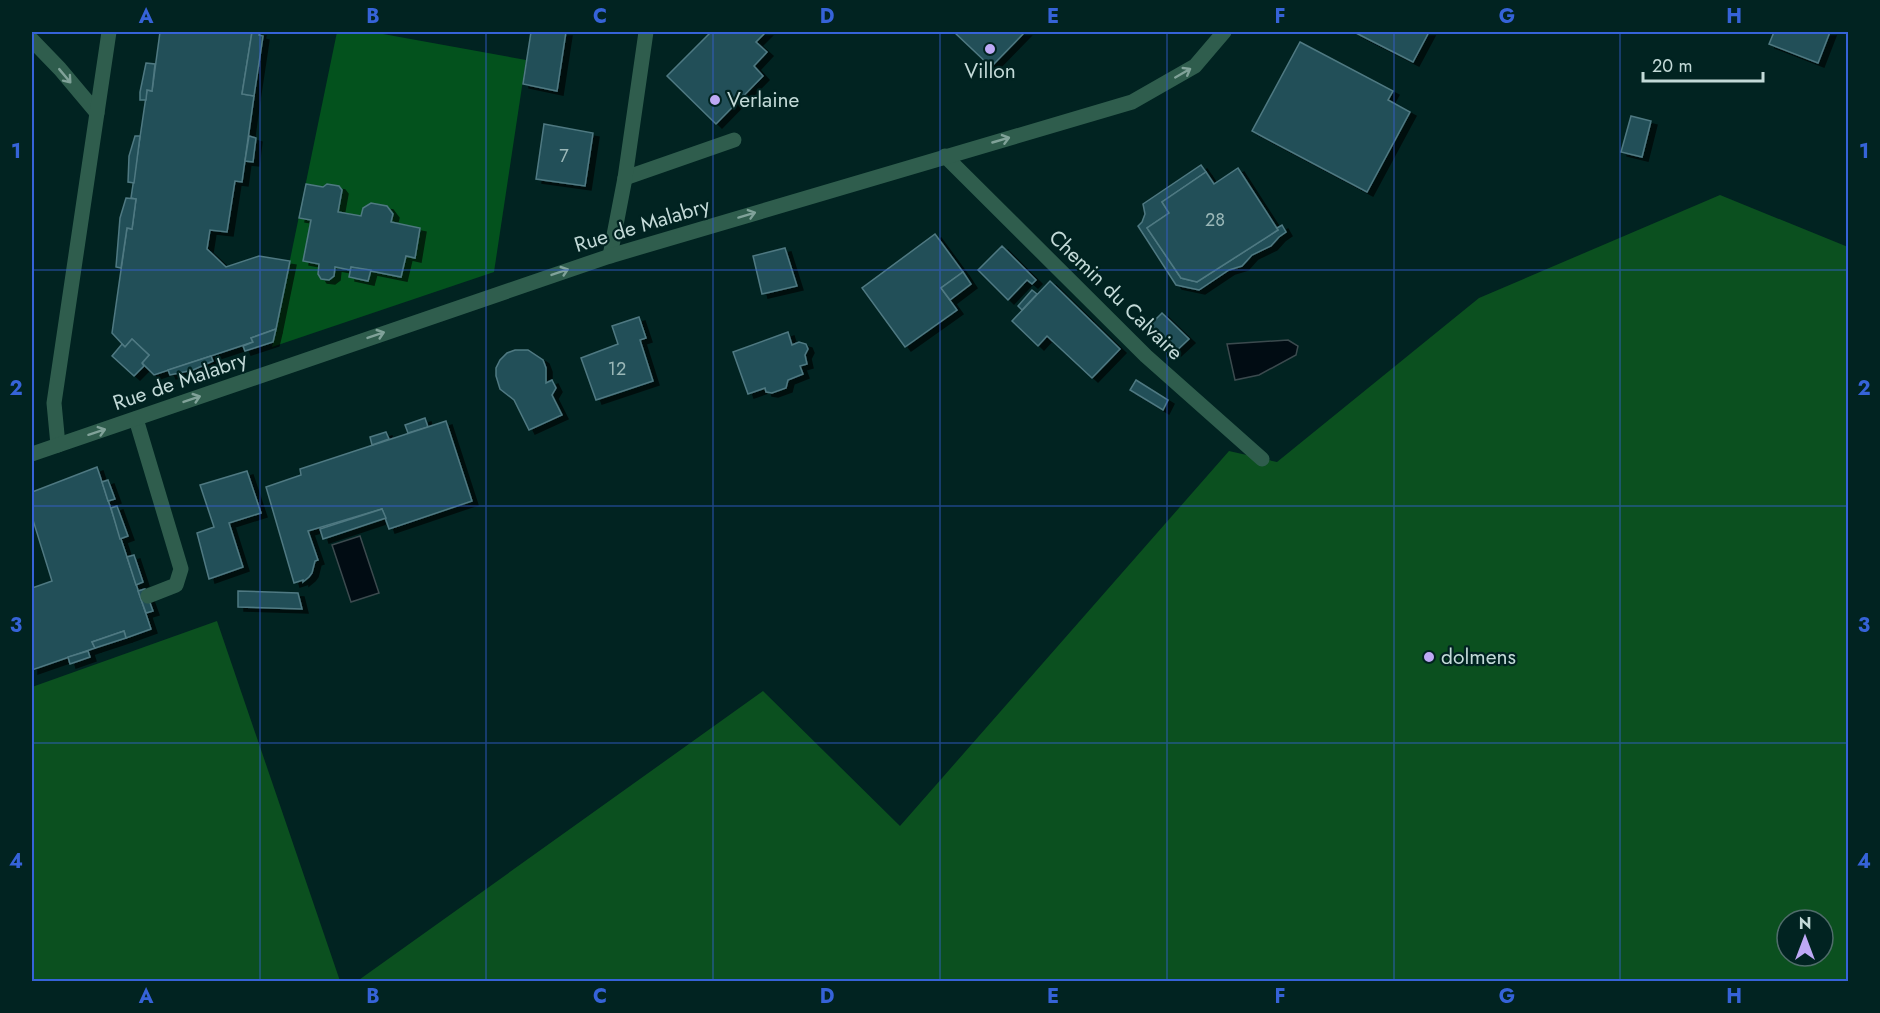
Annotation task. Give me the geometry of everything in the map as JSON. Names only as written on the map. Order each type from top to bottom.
[{"type":"street","points":[[58,445],[54,403],[109,32]]},
{"type":"street","points":[[610,256],[625,178],[646,32]]},
{"type":"street","name":"Rue de Malabry","points":[[32,454],[610,256],[1132,102],[1195,66],[1224,32]]},
{"type":"street","points":[[32,40],[97,113]]},
{"type":"street","points":[[625,178],[734,140]]},
{"type":"street","name":"Chemin du Calvaire","points":[[945,156],[1146,356],[1262,459]]},
{"type":"street","points":[[136,419],[181,569],[176,585],[148,596]]},
{"type":"green space","points":[[337,32],[372,32],[526,60],[494,272],[272,347]]},
{"type":"green space","points":[[1720,195],[1848,247],[1848,981],[356,982],[763,691],[900,826],[1229,451],[1277,462],[1479,298]]},
{"type":"green space","points":[[217,621],[340,981],[32,981],[32,687]]},
{"type":"shaded area","points":[[1288,340],[1298,346],[1296,355],[1259,375],[1235,380],[1227,344]]},
{"type":"shaded area","points":[[360,536],[379,593],[351,602],[332,545]]},
{"type":"building","points":[[160,32],[252,32],[242,94],[254,96],[242,182],[235,181],[227,232],[210,230],[207,249],[226,267],[259,256],[290,261],[276,329],[251,338],[253,342],[154,375],[142,363],[149,355],[132,339],[125,347],[112,333],[127,228],[132,229],[136,199],[131,198],[147,90],[152,91]]},
{"type":"building","points":[[252,32],[260,32],[259,35],[263,36],[254,96],[242,94]]},
{"type":"building","points":[[531,32],[566,32],[557,91],[523,84]]},
{"type":"building","name":"Verlaine","points":[[711,32],[766,32],[756,42],[767,52],[754,66],[763,76],[716,124],[667,76]]},
{"type":"building","name":"Villon","points":[[954,32],[1025,32],[991,67]]},
{"type":"building","points":[[1354,32],[1429,32],[1413,62]]},
{"type":"building","points":[[1774,32],[1830,32],[1818,63],[1769,44]]},
{"type":"building","points":[[1300,42],[1393,91],[1388,100],[1410,112],[1367,192],[1252,131]]},
{"type":"building","points":[[146,63],[155,64],[152,91],[147,90],[146,100],[140,100],[140,92]]},
{"type":"building","points":[[1631,116],[1651,121],[1642,157],[1621,152]]},
{"type":"building","points":[[544,124],[593,133],[585,186],[536,179]]},
{"type":"building","points":[[135,136],[140,136],[134,183],[128,182],[129,156]]},
{"type":"building","points":[[249,136],[256,138],[253,162],[245,161]]},
{"type":"building","points":[[1201,165],[1206,172],[1162,202],[1169,213],[1147,228],[1181,278],[1197,282],[1278,230],[1277,228],[1282,225],[1286,232],[1271,246],[1252,255],[1242,266],[1229,270],[1199,290],[1176,285],[1138,226],[1145,214],[1143,204]]},
{"type":"building","points":[[1238,168],[1278,230],[1197,282],[1181,278],[1147,228],[1169,213],[1162,202],[1206,172],[1214,184]]},
{"type":"building","points":[[306,184],[323,187],[327,184],[339,186],[342,190],[338,212],[361,216],[363,208],[371,203],[387,206],[393,214],[391,222],[420,228],[415,258],[406,256],[401,277],[351,267],[350,270],[335,267],[334,276],[329,280],[321,279],[318,274],[319,264],[303,261],[311,220],[299,218]]},
{"type":"building","points":[[126,198],[136,199],[132,229],[127,228],[121,268],[116,267],[120,218]]},
{"type":"building","points":[[935,234],[963,272],[941,288],[957,310],[905,347],[862,288]]},
{"type":"building","points":[[1002,246],[1036,280],[1032,284],[1027,280],[1008,300],[978,270]]},
{"type":"building","points":[[785,248],[797,286],[762,294],[753,256]]},
{"type":"building","points":[[351,267],[371,270],[368,281],[349,277]]},
{"type":"building","points":[[963,272],[971,284],[950,300],[941,288]]},
{"type":"building","points":[[1050,281],[1120,349],[1092,378],[1047,336],[1038,346],[1012,321]]},
{"type":"building","points":[[1032,290],[1037,294],[1022,310],[1018,306]]},
{"type":"building","points":[[1162,313],[1189,339],[1175,352],[1149,326]]},
{"type":"building","points":[[639,317],[646,338],[640,340],[653,381],[596,400],[581,358],[618,344],[612,326]]},
{"type":"building","points":[[276,329],[273,342],[245,351],[243,346],[253,342],[251,338]]},
{"type":"building","points":[[788,332],[792,345],[799,342],[806,344],[808,349],[805,355],[807,364],[800,366],[803,374],[788,380],[786,388],[772,393],[766,392],[765,388],[748,394],[733,352]]},
{"type":"building","points":[[132,339],[149,355],[142,363],[144,366],[134,376],[112,356],[122,344],[125,347]]},
{"type":"building","points":[[515,350],[528,350],[543,360],[546,368],[546,383],[552,380],[556,388],[552,395],[562,415],[529,430],[514,400],[500,389],[496,376],[496,368],[500,360],[507,353]]},
{"type":"building","points":[[211,356],[213,361],[193,370],[170,375],[168,370]]},
{"type":"building","points":[[1136,380],[1168,400],[1163,410],[1130,390]]},
{"type":"building","points":[[425,418],[428,427],[408,433],[405,425]]},
{"type":"building","points":[[446,421],[472,501],[389,529],[382,509],[308,531],[318,560],[315,561],[309,577],[303,582],[303,580],[294,583],[266,487],[301,475],[300,469]]},
{"type":"building","points":[[386,432],[389,439],[372,445],[370,437]]},
{"type":"building","points":[[97,467],[151,629],[126,638],[124,631],[92,642],[95,648],[32,670],[32,588],[52,581],[32,517],[32,492]]},
{"type":"building","points":[[247,471],[261,513],[229,523],[243,567],[209,579],[197,533],[214,527],[200,485]]},
{"type":"building","points":[[108,480],[115,499],[108,501],[102,482]]},
{"type":"building","points":[[117,506],[128,536],[120,539],[111,508]]},
{"type":"building","points":[[382,509],[386,518],[323,539],[320,529]]},
{"type":"building","points":[[134,555],[143,582],[136,585],[127,557]]},
{"type":"building","points":[[145,589],[153,611],[146,613],[138,591]]},
{"type":"building","points":[[238,591],[298,593],[302,609],[238,607]]},
{"type":"building","points":[[124,631],[126,638],[95,648],[92,642]]},
{"type":"building","points":[[88,651],[90,657],[70,664],[68,657]]},
{"type":"place","name":"Villon","points":[[990,49]]},
{"type":"place","name":"Verlaine","points":[[715,100]]},
{"type":"place","name":"dolmens","points":[[1429,657]]}]
